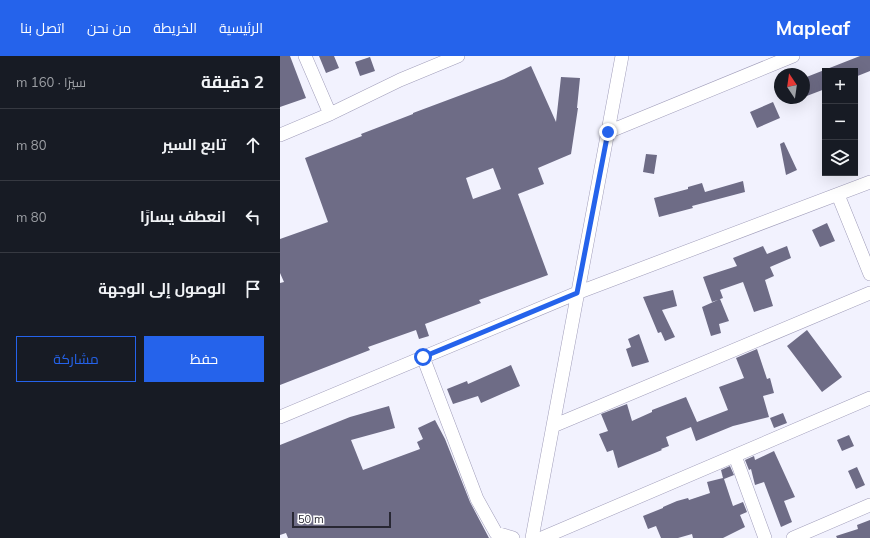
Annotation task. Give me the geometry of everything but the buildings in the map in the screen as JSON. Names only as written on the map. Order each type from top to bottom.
[{"type":"street","points":[[305,56],[330,114]]},
{"type":"street","points":[[532,538],[622,56]]},
{"type":"street","points":[[608,132],[793,56]]},
{"type":"street","points":[[280,135],[330,114],[400,80],[454,57]]},
{"type":"street","points":[[280,417],[577,293],[870,182]]},
{"type":"street","points":[[838,195],[870,274]]},
{"type":"street","points":[[553,426],[870,293]]},
{"type":"street","points":[[423,357],[477,499],[496,533],[513,538]]},
{"type":"street","points":[[542,538],[870,398]]},
{"type":"street","points":[[735,456],[765,538]]},
{"type":"street","points":[[793,538],[870,505]]},
{"type":"route","points":[[423,357],[577,293],[608,132]]}]
